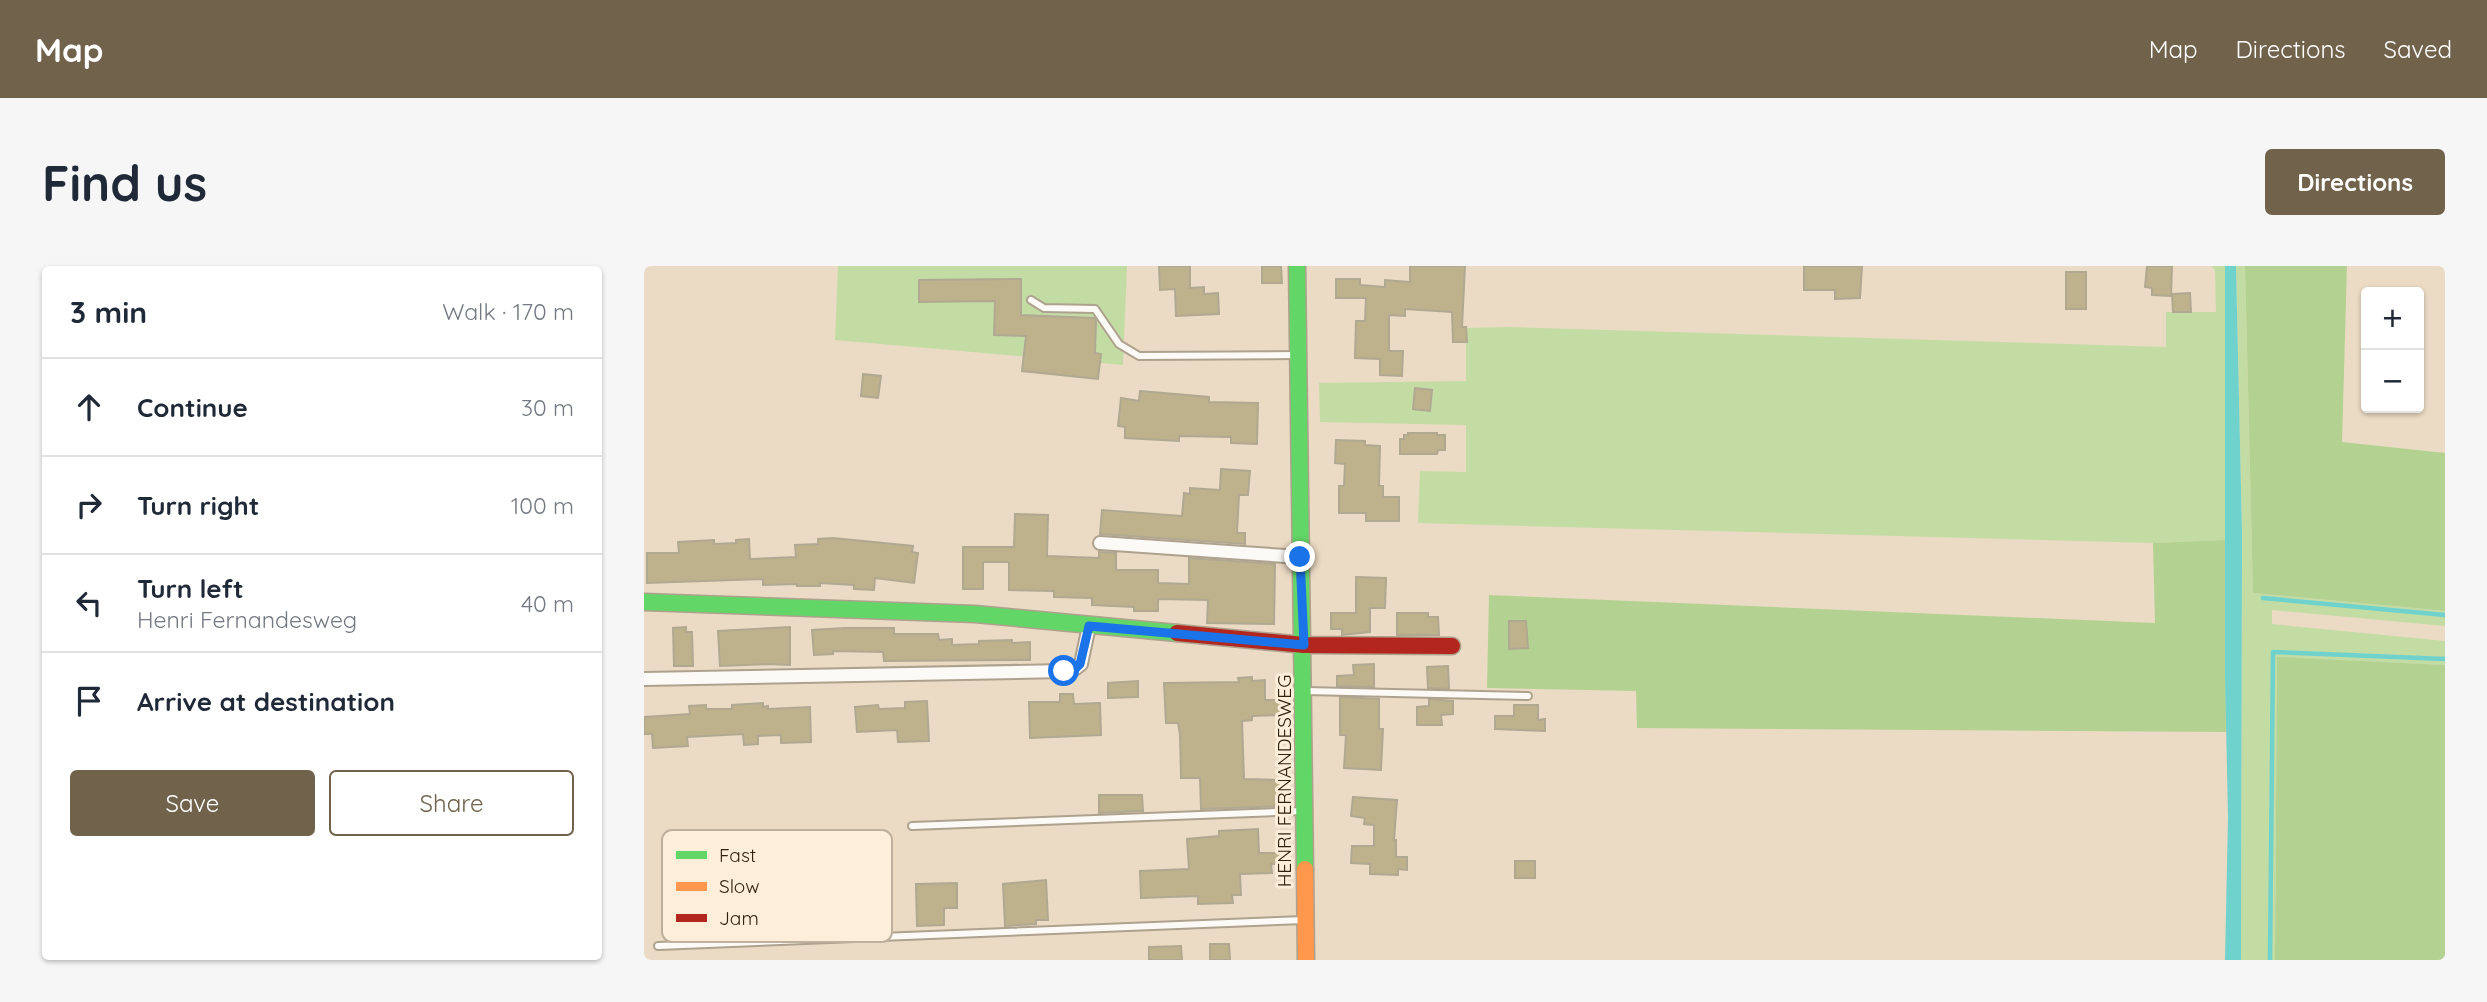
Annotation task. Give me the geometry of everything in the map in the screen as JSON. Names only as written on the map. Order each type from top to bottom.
[{"type":"street","name":"HENRI FERNANDESWEG","points":[[1297,266],[1300,557],[1305,691],[1306,960]]},
{"type":"street","points":[[1100,543],[1300,557]]},
{"type":"street","points":[[644,602],[975,614],[1304,645],[1452,646]]},
{"type":"street","points":[[644,679],[1064,671],[1080,664],[1089,626]]},
{"type":"lane","points":[[1031,300],[1044,308],[1095,309],[1119,344],[1139,356],[1299,355]]},
{"type":"lane","points":[[1305,691],[1528,696]]},
{"type":"lane","points":[[912,825],[1305,811]]},
{"type":"lane","points":[[892,937],[1306,920]]},
{"type":"lane","points":[[658,946],[758,942]]},
{"type":"green space","points":[[838,266],[1127,266],[1123,365],[835,340]]},
{"type":"green space","points":[[2211,266],[2225,266],[2225,540],[2153,543],[1418,523],[1420,471],[1466,472],[1466,425],[1320,422],[1319,383],[1466,381],[1466,328],[1510,327],[2166,347],[2166,312],[2216,312],[2215,270]]},
{"type":"green space","points":[[2236,266],[2245,266],[2253,593],[2445,611],[2445,626],[2272,610],[2272,624],[2445,641],[2445,665],[2277,658],[2275,960],[2241,960],[2242,532]]},
{"type":"green space","points":[[2245,266],[2347,266],[2342,442],[2445,453],[2445,611],[2253,593]]},
{"type":"green space","points":[[2225,540],[2226,732],[1637,728],[1636,691],[1487,688],[1489,595],[2155,623],[2153,543]]},
{"type":"green space","points":[[2277,657],[2445,665],[2445,960],[2275,960]]},
{"type":"water","points":[[2225,266],[2236,266],[2242,532],[2241,960],[2225,960],[2228,817],[2225,674]]},
{"type":"building","points":[[1159,266],[1190,266],[1190,288],[1204,287],[1204,294],[1218,293],[1219,314],[1176,316],[1175,289],[1160,290]]},
{"type":"building","points":[[1262,266],[1281,266],[1282,283],[1262,283]]},
{"type":"building","points":[[1410,266],[1465,266],[1462,327],[1466,327],[1467,342],[1453,342],[1452,312],[1405,309],[1405,316],[1389,315],[1389,351],[1403,351],[1402,376],[1380,375],[1380,359],[1355,358],[1356,321],[1365,321],[1366,298],[1336,298],[1336,279],[1360,279],[1360,285],[1385,287],[1385,280],[1410,282]]},
{"type":"building","points":[[1804,266],[1862,266],[1860,298],[1835,299],[1835,290],[1804,290]]},
{"type":"building","points":[[2147,266],[2172,266],[2171,296],[2152,295],[2152,288],[2145,287]]},
{"type":"building","points":[[2066,272],[2086,272],[2086,309],[2066,309]]},
{"type":"building","points":[[1021,279],[1021,315],[1094,318],[1095,353],[1101,354],[1098,379],[1022,371],[1026,336],[994,335],[995,301],[919,302],[919,280]]},
{"type":"building","points":[[2190,293],[2191,312],[2173,312],[2172,294]]},
{"type":"building","points":[[863,374],[881,376],[878,398],[861,396]]},
{"type":"building","points":[[1415,388],[1432,390],[1430,411],[1413,409]]},
{"type":"building","points":[[1140,391],[1209,397],[1209,402],[1258,403],[1257,444],[1231,443],[1231,437],[1179,436],[1179,441],[1125,438],[1125,427],[1118,426],[1121,398],[1139,401]]},
{"type":"building","points":[[1404,435],[1445,435],[1445,450],[1438,450],[1437,454],[1400,454],[1400,439],[1404,439]]},
{"type":"building","points":[[1336,440],[1365,441],[1365,445],[1380,446],[1379,486],[1383,486],[1383,497],[1399,497],[1399,521],[1366,521],[1366,513],[1339,513],[1339,486],[1344,486],[1345,464],[1335,463]]},
{"type":"building","points":[[1221,469],[1250,471],[1248,495],[1239,495],[1237,533],[1245,533],[1245,544],[1100,534],[1102,510],[1182,516],[1184,493],[1190,494],[1190,488],[1220,490]]},
{"type":"building","points":[[1015,514],[1048,515],[1047,556],[1099,558],[1099,552],[1116,553],[1116,570],[1158,570],[1158,583],[1189,584],[1189,558],[1275,564],[1274,624],[1207,623],[1208,600],[1158,599],[1158,611],[1134,611],[1134,607],[1092,605],[1092,598],[1054,597],[1054,591],[1009,590],[1009,562],[983,562],[983,589],[963,589],[963,547],[1014,547]]},
{"type":"building","points":[[749,539],[750,559],[796,557],[795,545],[818,544],[818,539],[913,546],[912,552],[918,553],[914,583],[875,578],[874,590],[854,589],[854,585],[820,583],[820,586],[763,585],[763,579],[647,583],[647,553],[679,553],[678,542],[714,540],[714,544],[736,543],[736,540]]},
{"type":"building","points":[[1356,577],[1386,578],[1385,608],[1370,608],[1370,632],[1342,635],[1342,629],[1331,629],[1331,613],[1356,613]]},
{"type":"building","points":[[1397,613],[1428,613],[1428,617],[1438,617],[1439,635],[1397,635]]},
{"type":"building","points":[[1509,621],[1526,621],[1528,648],[1509,649]]},
{"type":"building","points":[[686,627],[686,632],[692,632],[693,666],[674,666],[673,628]]},
{"type":"building","points":[[790,627],[790,665],[720,666],[718,631]]},
{"type":"building","points":[[894,628],[894,634],[938,634],[939,640],[952,639],[952,645],[979,644],[979,641],[1030,642],[1030,660],[884,661],[883,652],[833,651],[833,654],[814,655],[812,630]]},
{"type":"building","points":[[1374,664],[1374,687],[1337,686],[1337,676],[1354,675],[1353,665]]},
{"type":"building","points":[[1448,666],[1449,689],[1428,688],[1427,667]]},
{"type":"building","points":[[1252,677],[1252,681],[1265,680],[1265,700],[1282,700],[1282,715],[1252,716],[1252,720],[1242,721],[1244,779],[1284,780],[1284,806],[1201,809],[1200,778],[1181,778],[1180,734],[1178,723],[1166,723],[1164,683],[1239,682],[1238,678]]},
{"type":"building","points":[[1138,681],[1138,697],[1108,698],[1108,683]]},
{"type":"building","points":[[1060,694],[1073,694],[1074,704],[1100,703],[1101,735],[1030,738],[1029,702],[1060,702]]},
{"type":"building","points":[[1340,697],[1379,699],[1379,729],[1383,729],[1381,770],[1344,768],[1346,735],[1340,735]]},
{"type":"building","points":[[1429,699],[1453,701],[1453,714],[1441,715],[1442,725],[1417,725],[1417,707],[1429,706]]},
{"type":"building","points":[[927,701],[929,741],[898,742],[897,730],[857,732],[855,707],[878,705],[879,709],[905,708],[905,702]]},
{"type":"building","points":[[763,703],[763,707],[768,706],[768,709],[810,707],[811,742],[781,743],[781,735],[758,736],[758,744],[744,745],[743,734],[687,737],[688,746],[653,748],[652,734],[644,734],[644,717],[690,714],[689,706],[706,705],[706,709],[732,709],[732,705]]},
{"type":"building","points":[[1514,705],[1538,705],[1538,720],[1545,719],[1545,731],[1495,729],[1495,716],[1514,716]]},
{"type":"building","points":[[1099,795],[1142,795],[1143,811],[1099,813]]},
{"type":"building","points":[[1353,797],[1397,800],[1394,840],[1396,857],[1407,857],[1407,870],[1398,869],[1398,875],[1370,874],[1370,864],[1351,863],[1352,846],[1374,846],[1374,825],[1364,824],[1365,818],[1351,816]]},
{"type":"building","points":[[1258,829],[1259,853],[1286,853],[1287,864],[1271,864],[1272,873],[1240,874],[1241,895],[1232,895],[1233,903],[1198,904],[1198,896],[1141,898],[1140,871],[1189,869],[1187,839],[1219,836],[1219,831]]},
{"type":"building","points":[[1515,861],[1535,861],[1535,878],[1515,878]]},
{"type":"building","points":[[1046,880],[1048,920],[1036,920],[1036,924],[1005,926],[1003,884]]},
{"type":"building","points":[[957,883],[957,908],[944,908],[944,925],[917,926],[916,884]]},
{"type":"building","points":[[1210,944],[1229,944],[1230,960],[1210,960]]},
{"type":"building","points":[[1181,946],[1182,960],[1149,960],[1149,947]]},
{"type":"waterway","points":[[2263,598],[2445,615]]},
{"type":"waterway","points":[[2270,960],[2273,652],[2445,659]]},
{"type":"traffic: fast","points":[[1297,266],[1305,869]]},
{"type":"traffic: fast","points":[[644,602],[975,614],[1177,633]]},
{"type":"traffic: slow","points":[[1305,869],[1306,960]]},
{"type":"traffic: jam","points":[[1177,633],[1304,645],[1452,646]]},
{"type":"route","points":[[1064,671],[1080,664],[1089,626],[1304,645],[1300,557]]}]
